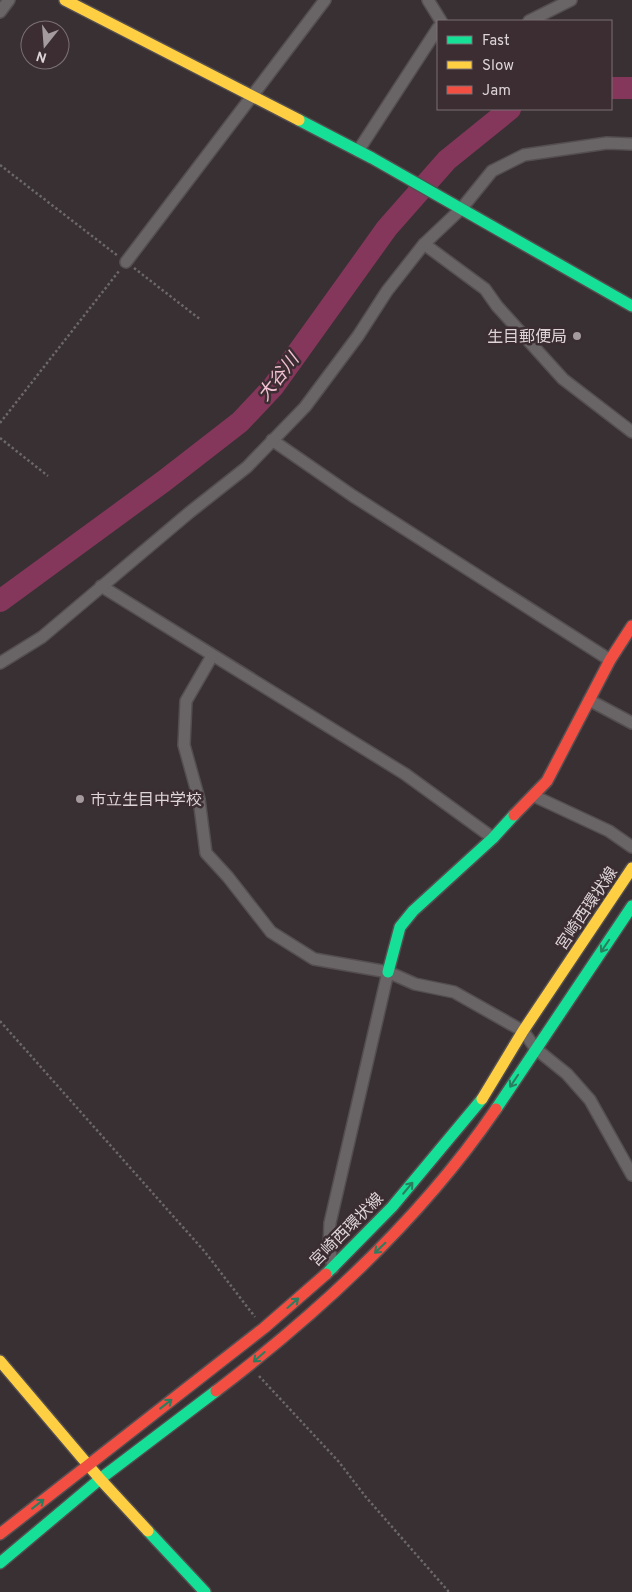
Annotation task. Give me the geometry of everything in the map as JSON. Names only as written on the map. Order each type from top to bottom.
[{"type":"main road","points":[[65,0],[372,158],[632,306]]},
{"type":"main road","points":[[388,972],[400,927],[413,911],[493,838],[547,781],[610,660],[632,626]]},
{"type":"main road","name":"宮崎西環状線","points":[[0,1534],[264,1328],[333,1268],[392,1207],[488,1092],[522,1031],[632,868]]},
{"type":"main road","points":[[0,1563],[100,1479],[249,1366],[341,1286],[408,1222],[472,1144],[632,906]]},
{"type":"main road","points":[[0,1361],[100,1479],[205,1592]]},
{"type":"street","points":[[0,12],[9,0]]},
{"type":"street","points":[[126,262],[325,0]]},
{"type":"street","points":[[428,0],[440,20]]},
{"type":"street","points":[[531,20],[571,0]]},
{"type":"street","points":[[358,151],[437,30]]},
{"type":"street","points":[[0,663],[42,637],[101,586],[247,467],[305,407],[358,336],[387,291],[424,244],[462,208],[492,170],[524,154],[607,143],[632,144]]},
{"type":"street","points":[[424,244],[485,289],[497,306],[564,379],[632,432]]},
{"type":"street","points":[[272,440],[369,506],[610,660]]},
{"type":"street","points":[[101,586],[404,774],[493,838]]},
{"type":"street","points":[[212,656],[186,701],[184,746],[199,799],[206,853],[228,877],[271,932],[314,959],[388,972],[416,984],[454,992],[522,1031],[536,1049],[567,1074],[590,1100],[632,1175]]},
{"type":"street","points":[[589,700],[632,723]]},
{"type":"street","points":[[534,796],[609,831],[632,847]]},
{"type":"street","points":[[333,1268],[329,1246],[330,1223],[388,972]]},
{"type":"path","points":[[0,165],[201,320]]},
{"type":"path","points":[[0,423],[126,262]]},
{"type":"path","points":[[0,438],[48,476]]},
{"type":"path","points":[[0,1021],[205,1252],[264,1328]]},
{"type":"path","points":[[249,1366],[339,1462],[365,1496],[449,1592]]},
{"type":"waterway","name":"大谷川","points":[[612,88],[632,88]]},
{"type":"waterway","name":"大谷川","points":[[0,601],[164,481],[240,422],[273,387],[387,228],[447,160],[509,110]]},
{"type":"traffic: fast","points":[[299,120],[372,158],[632,306]]},
{"type":"traffic: fast","points":[[388,972],[400,927],[413,911],[493,838],[514,815]]},
{"type":"traffic: fast","points":[[496,1109],[632,906]]},
{"type":"traffic: fast","points":[[326,1274],[392,1207],[482,1099]]},
{"type":"traffic: fast","points":[[0,1563],[100,1479],[216,1391]]},
{"type":"traffic: fast","points":[[148,1531],[205,1592]]},
{"type":"traffic: slow","points":[[65,0],[299,120]]},
{"type":"traffic: slow","points":[[482,1099],[523,1031],[632,868]]},
{"type":"traffic: slow","points":[[0,1361],[100,1479],[148,1531]]},
{"type":"traffic: jam","points":[[514,815],[547,781],[610,660],[632,626]]},
{"type":"traffic: jam","points":[[216,1391],[294,1329],[367,1261],[435,1188],[496,1109]]},
{"type":"traffic: jam","points":[[0,1534],[264,1328],[326,1274]]},
{"type":"place","name":"生目郵便局","points":[[577,336]]},
{"type":"place","name":"市立生目中学校","points":[[80,799]]}]
